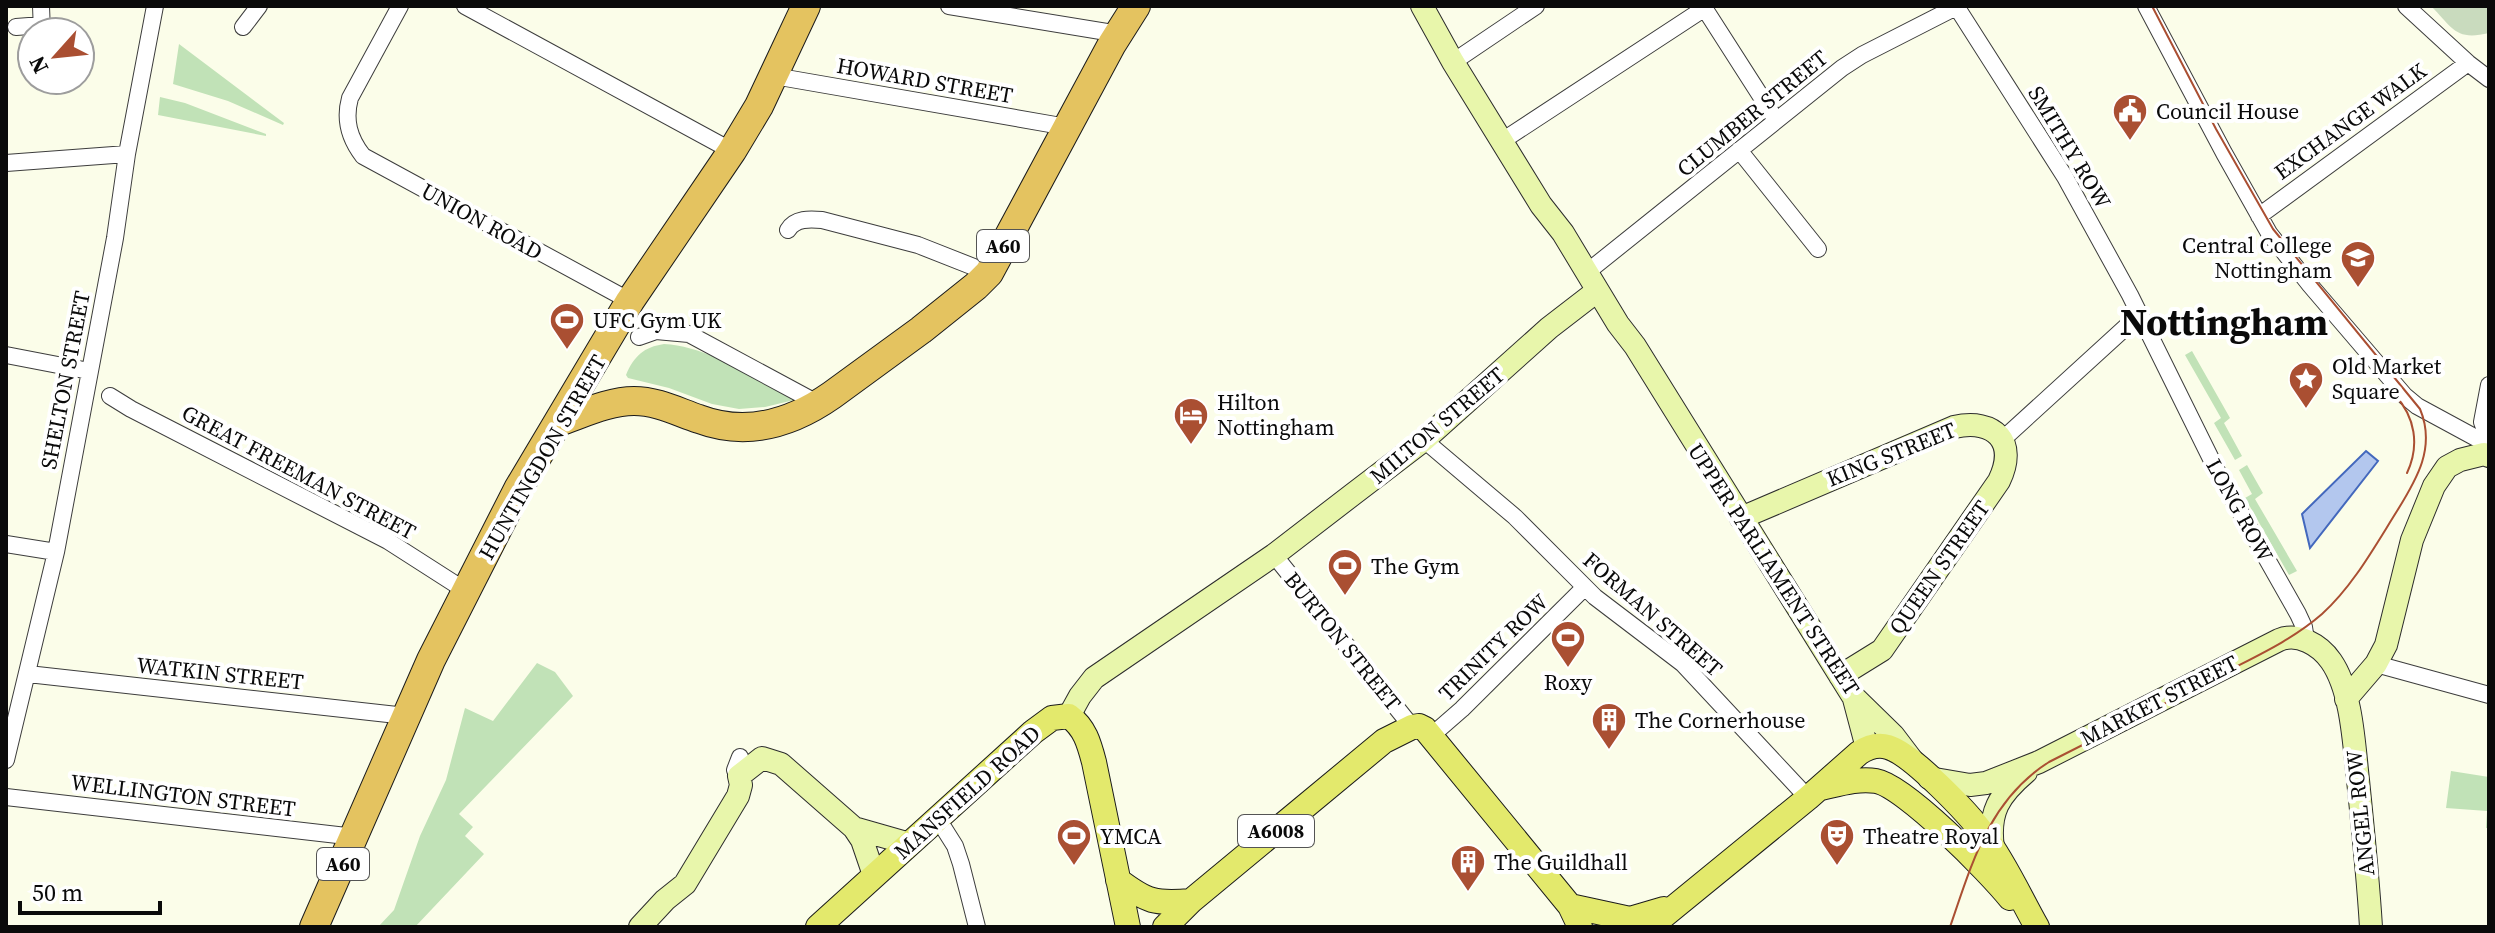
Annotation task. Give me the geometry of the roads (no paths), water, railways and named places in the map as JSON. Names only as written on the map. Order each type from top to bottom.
[{"type":"highway","name":"HUNTINGDON STREET","points":[[314,927],[431,660],[518,489],[630,301],[732,151],[774,76],[806,6]]},
{"type":"highway","name":"A60","points":[[558,422],[620,402],[635,401],[654,403],[704,421],[766,427],[819,404],[921,330],[989,273],[1136,6]]},
{"type":"main road","name":"MANSFIELD ROAD","points":[[818,927],[1044,723],[1052,718],[1069,716]]},
{"type":"main road","points":[[1069,716],[1079,724],[1087,738],[1094,762],[1128,927]]},
{"type":"main road","name":"A6008","points":[[1165,927],[1191,901],[1384,741],[1421,732]]},
{"type":"main road","name":"BURTON STREET","points":[[1421,732],[1575,917],[1621,923],[1678,904]]},
{"type":"main road","points":[[1650,927],[1867,748],[1886,746],[1922,772]]},
{"type":"main road","name":"UPPER PARLIAMENT STREET","points":[[1922,772],[1962,808],[1984,835],[2035,927]]},
{"type":"main road","points":[[1813,794],[1855,781],[1874,781],[1898,791],[1915,803],[1975,860],[2035,927]]},
{"type":"main road","points":[[1118,880],[1142,898],[1191,901]]},
{"type":"street","name":"SHELTON STREET","points":[[6,760],[10,729],[28,674],[56,552],[155,6]]},
{"type":"street","points":[[243,27],[259,6]]},
{"type":"street","points":[[465,6],[732,151]]},
{"type":"street","points":[[949,6],[1119,34]]},
{"type":"street","name":"UPPER PARLIAMENT STREET","points":[[1422,6],[1545,211],[1563,233],[1637,349],[1846,686],[1893,735],[1922,772]]},
{"type":"street","points":[[1453,62],[1536,6]]},
{"type":"street","name":"CLUMBER STREET","points":[[1592,282],[1776,120],[1862,55],[1957,6]]},
{"type":"street","name":"SMITHY ROW","points":[[1957,6],[2065,177],[2139,315]]},
{"type":"street","points":[[2146,6],[2259,216],[2281,249],[2405,396],[2417,406],[2489,443]]},
{"type":"street","points":[[2406,6],[2489,79]]},
{"type":"street","points":[[1502,141],[1704,7],[1776,120]]},
{"type":"street","name":"UNION ROAD","points":[[393,8],[350,98],[347,111],[354,143],[363,156],[630,301]]},
{"type":"street","name":"EXCHANGE WALK","points":[[2259,216],[2468,63]]},
{"type":"street","name":"HOWARD STREET","points":[[774,76],[1067,127]]},
{"type":"street","points":[[1739,150],[1818,249]]},
{"type":"street","points":[[6,163],[127,154]]},
{"type":"street","points":[[788,230],[798,221],[822,220],[918,245],[989,273]]},
{"type":"street","name":"MILTON STREET","points":[[1274,555],[1424,440],[1549,328],[1592,282]]},
{"type":"street","points":[[2002,440],[2139,315]]},
{"type":"street","name":"LONG ROW","points":[[2139,315],[2217,471],[2298,614],[2306,640],[2331,661],[2346,699]]},
{"type":"street","points":[[639,337],[656,331],[689,334],[819,404]]},
{"type":"street","points":[[6,355],[89,371]]},
{"type":"street","points":[[2489,385],[2482,422],[2489,443]]},
{"type":"street","name":"GREAT FREEMAN STREET","points":[[110,396],[388,541],[466,591]]},
{"type":"street","name":"KING STREET","points":[[1741,518],[1954,427],[1980,425],[2002,440]]},
{"type":"street","name":"FORMAN STREET","points":[[1424,440],[1515,517],[1585,587],[1683,664],[1813,794]]},
{"type":"street","name":"QUEEN STREET","points":[[1846,686],[1882,650],[1999,481],[2007,465],[2007,450],[2002,440]]},
{"type":"street","points":[[2346,699],[2376,664],[2386,645],[2412,540],[2440,477],[2460,460],[2484,454],[2489,456]]},
{"type":"street","points":[[6,544],[56,552]]},
{"type":"street","points":[[1069,716],[1094,678],[1274,555]]},
{"type":"street","name":"BURTON STREET","points":[[1274,555],[1421,732]]},
{"type":"street","name":"TRINITY ROW","points":[[1421,732],[1472,699],[1585,587]]},
{"type":"street","name":"MARKET STREET","points":[[2279,640],[2298,614]]},
{"type":"street","name":"MARKET STREET","points":[[1922,772],[1970,785],[1986,783],[2039,762],[2279,640],[2290,636],[2306,640]]},
{"type":"street","points":[[2376,664],[2489,695]]},
{"type":"street","name":"WATKIN STREET","points":[[28,674],[406,716]]},
{"type":"street","points":[[1846,686],[1865,733],[1867,748]]},
{"type":"street","name":"ANGEL ROW","points":[[2346,699],[2365,843],[2371,927]]},
{"type":"street","points":[[640,927],[685,884],[738,796],[741,785],[736,767],[766,758],[781,764],[854,828],[862,840],[874,875]]},
{"type":"street","name":"MARKET STREET","points":[[1993,848],[1991,833],[1998,802],[2023,774],[2039,762]]},
{"type":"street","name":"WELLINGTON STREET","points":[[6,797],[355,837]]},
{"type":"street","points":[[938,819],[955,846],[977,927]]},
{"type":"street","points":[[854,828],[910,844]]},
{"type":"water","points":[[2366,451],[2378,461],[2310,548],[2302,514]]},
{"type":"tram line","points":[[1950,927],[1985,835],[2011,795],[2028,777],[2049,762],[2272,648],[2322,614],[2354,578],[2380,538],[2411,487],[2425,450],[2426,436],[2420,409],[2273,229],[2216,129],[2152,6]]},
{"type":"tram line","points":[[2395,395],[2407,413],[2413,432],[2413,452],[2407,473]]},
{"type":"place","name":"Council House","points":[[2130,142]]},
{"type":"place","name":"Central College Nottingham","points":[[2358,289]]},
{"type":"place","name":"UFC Gym UK","points":[[567,351]]},
{"type":"place","name":"Old Market Square","points":[[2306,410]]},
{"type":"place","name":"Hilton Nottingham","points":[[1191,446]]},
{"type":"place","name":"The Gym","points":[[1345,597]]},
{"type":"place","name":"Roxy","points":[[1568,669]]},
{"type":"place","name":"The Cornerhouse","points":[[1609,751]]},
{"type":"place","name":"YMCA","points":[[1074,867]]},
{"type":"place","name":"Theatre Royal","points":[[1837,867]]},
{"type":"place","name":"The Guildhall","points":[[1468,893]]},
{"type":"district","name":"Nottingham","points":[[2224,322]]}]
